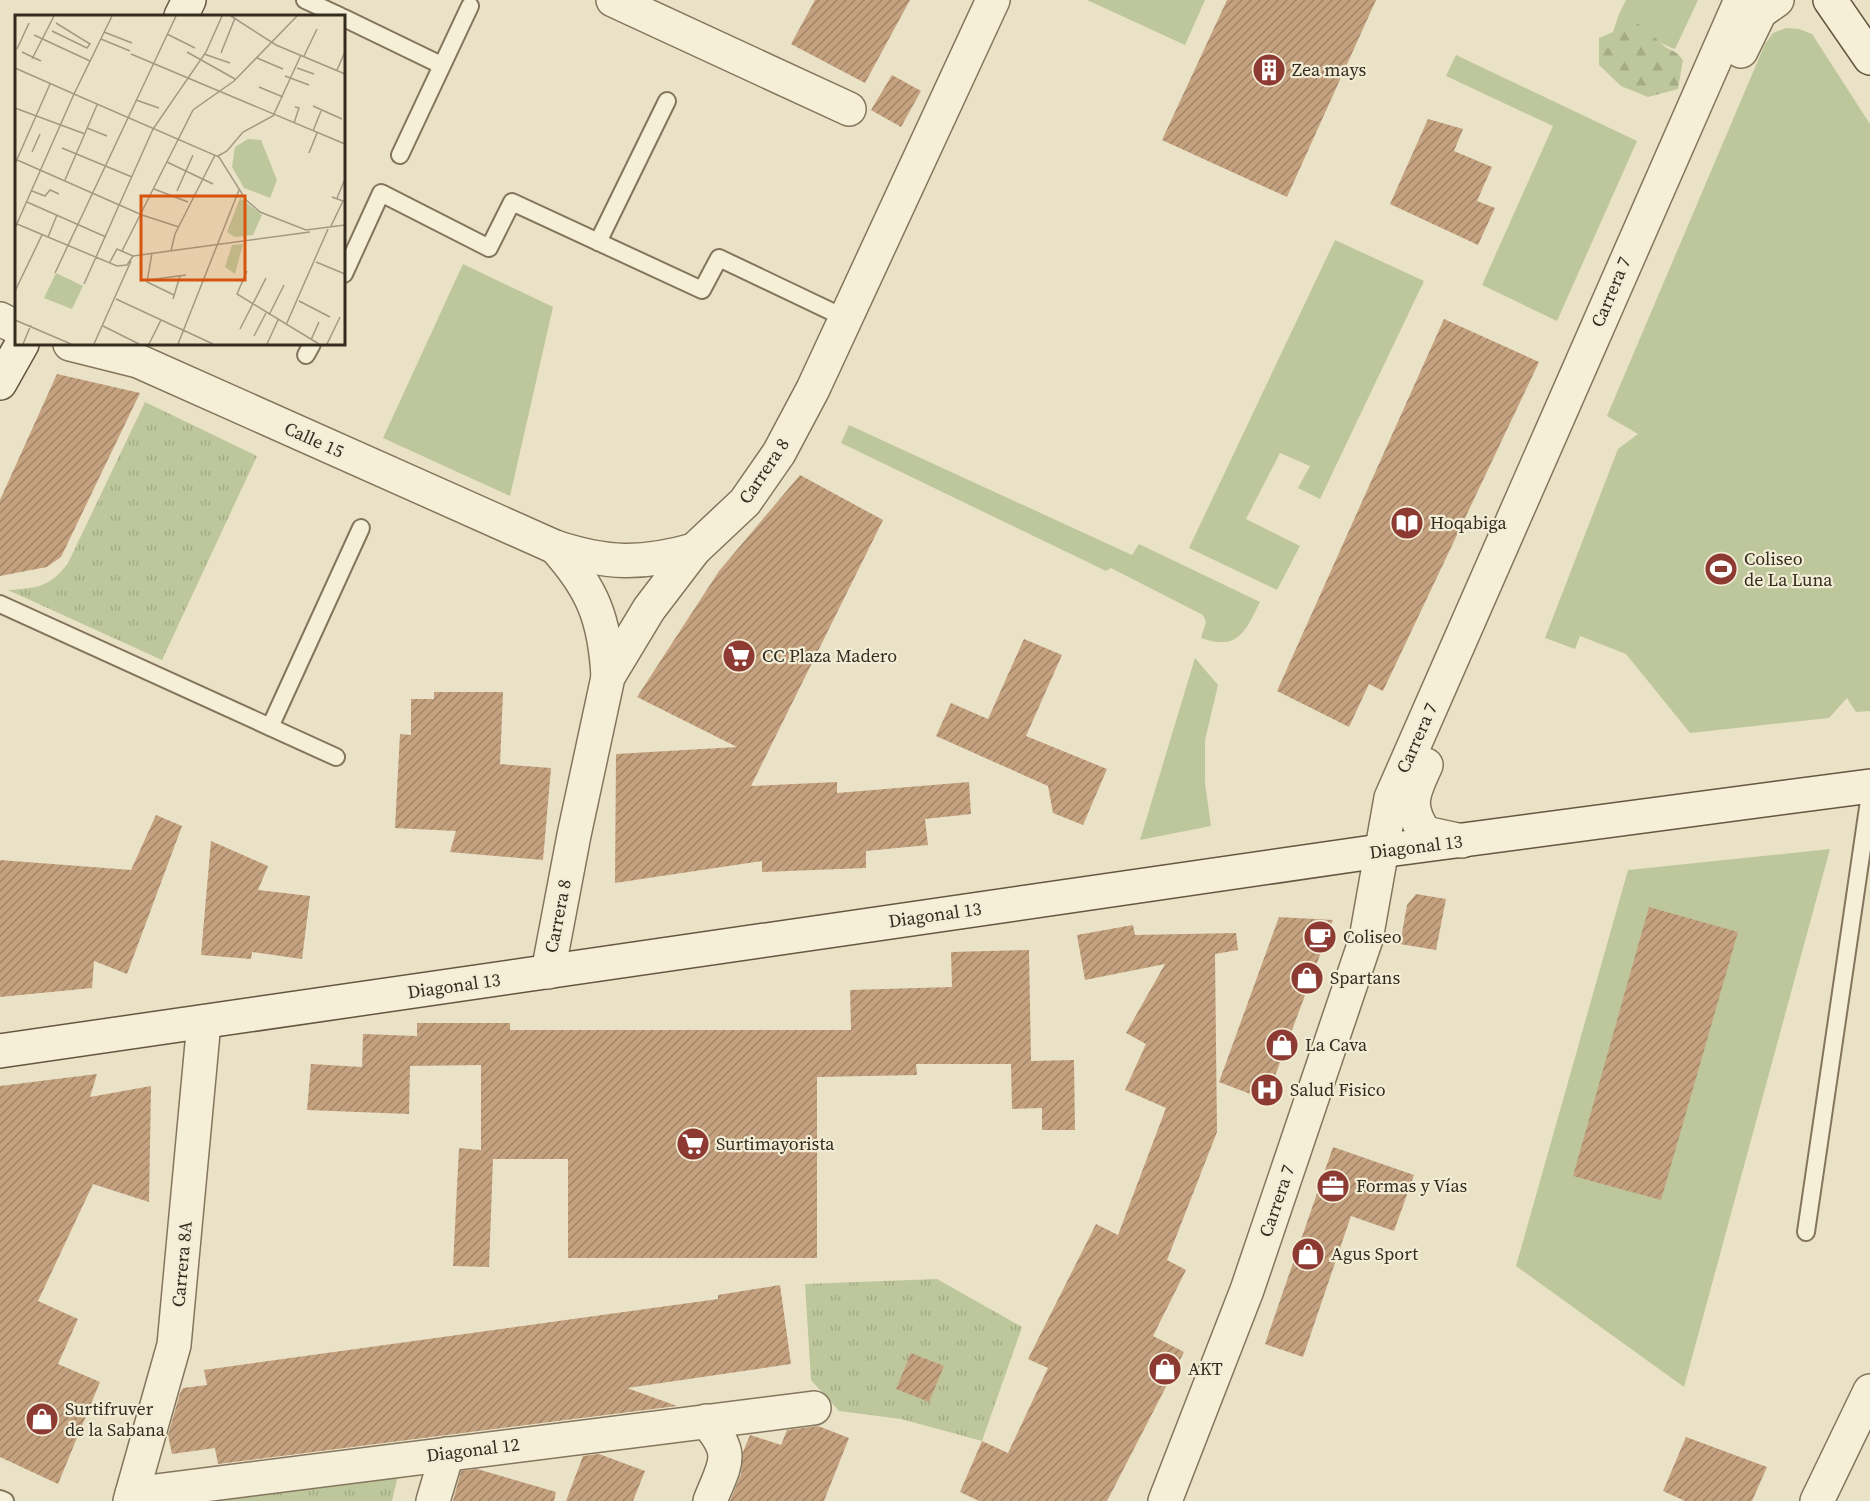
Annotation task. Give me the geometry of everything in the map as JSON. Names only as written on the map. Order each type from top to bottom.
[{"type":"street","points":[[182,15],[189,0]]},
{"type":"street","points":[[613,0],[849,109]]},
{"type":"street","name":"Carrera 8","points":[[548,972],[573,835],[608,677],[649,609],[694,550],[745,502],[779,453],[845,318],[993,0]]},
{"type":"street","name":"Carrera 7","points":[[1165,1501],[1246,1290],[1348,994],[1369,928],[1376,895],[1386,813],[1401,774],[1741,0]]},
{"type":"street","name":"Carrera 7","points":[[1462,842],[1425,833],[1414,818],[1412,803],[1418,783],[1751,27],[1760,12],[1777,0]]},
{"type":"street","points":[[1828,4],[1870,58]]},
{"type":"street","points":[[0,319],[15,326]]},
{"type":"street","points":[[0,383],[21,345]]},
{"type":"street","name":"Calle 15","points":[[74,345],[138,361],[555,547],[589,558],[624,562],[660,559],[694,550]]},
{"type":"street","name":"Calle 15","points":[[555,547],[579,574],[596,606],[606,640],[608,677]]},
{"type":"street","name":"Diagonal 13","points":[[0,1051],[1380,851],[1462,842],[1870,786]]},
{"type":"street","name":"Carrera 8A","points":[[131,1497],[174,1345],[204,1022]]},
{"type":"street","points":[[1817,1501],[1870,1391]]},
{"type":"street","name":"Diagonal 12","points":[[131,1497],[706,1420],[814,1408]]},
{"type":"street","points":[[706,1420],[721,1437],[727,1457],[710,1501]]},
{"type":"street","points":[[433,1501],[447,1454]]},
{"type":"lane","points":[[305,0],[338,15]]},
{"type":"lane","points":[[400,155],[470,6]]},
{"type":"lane","points":[[345,18],[441,65]]},
{"type":"lane","points":[[598,242],[667,101]]},
{"type":"lane","points":[[345,268],[349,246],[381,193],[489,248],[512,202],[702,290],[718,258],[845,318]]},
{"type":"lane","points":[[270,728],[361,528]]},
{"type":"lane","points":[[0,604],[336,757]]},
{"type":"lane","points":[[1806,1232],[1870,794]]},
{"type":"lane","points":[[0,1499],[5,1501]]},
{"type":"green space","points":[[1087,0],[1205,0],[1185,45]]},
{"type":"green space","points":[[1626,0],[1698,0],[1675,49],[1660,42],[1634,22],[1619,14]]},
{"type":"green space","points":[[1619,14],[1642,26],[1683,60],[1678,89],[1648,97],[1621,86],[1599,65],[1599,38],[1613,32]]},
{"type":"green space","points":[[1786,28],[1799,29],[1812,34],[1870,124],[1870,711],[1856,712],[1847,698],[1829,718],[1690,733],[1626,654],[1580,636],[1575,649],[1545,638],[1618,449],[1638,434],[1607,416],[1765,44],[1773,33]]},
{"type":"green space","points":[[1456,55],[1637,141],[1557,321],[1482,285],[1553,126],[1446,76]]},
{"type":"green space","points":[[1335,240],[1424,281],[1320,499],[1298,488],[1310,466],[1280,453],[1246,519],[1300,546],[1277,590],[1189,548]]},
{"type":"green space","points":[[463,264],[553,307],[510,496],[383,438]]},
{"type":"green space","points":[[145,402],[257,456],[162,660],[8,590],[35,587],[49,582],[68,563]]},
{"type":"green space","points":[[849,425],[1132,555],[1139,544],[1260,602],[1250,622],[1239,636],[1224,642],[1201,638],[1206,622],[1203,615],[1111,568],[1106,571],[841,443]]},
{"type":"green space","points":[[1195,658],[1218,685],[1205,740],[1205,783],[1211,826],[1140,840]]},
{"type":"green space","points":[[1830,849],[1684,1387],[1516,1266],[1628,870]]},
{"type":"green space","points":[[937,1279],[1022,1327],[982,1441],[901,1419],[839,1411],[811,1380],[805,1284]]},
{"type":"green space","points":[[399,1471],[392,1501],[199,1501]]},
{"type":"building","points":[[815,0],[910,0],[865,83],[791,44]]},
{"type":"building","name":"Zea mays","points":[[1227,0],[1376,0],[1287,197],[1162,140]]},
{"type":"building","points":[[892,75],[921,91],[901,127],[871,110]]},
{"type":"building","points":[[1428,119],[1463,129],[1454,151],[1492,167],[1477,201],[1495,208],[1478,245],[1390,204]]},
{"type":"building","name":"Hoqabiga","points":[[1444,319],[1539,362],[1383,691],[1369,684],[1349,727],[1277,691]]},
{"type":"building","points":[[57,374],[140,393],[61,557],[47,567],[0,576],[0,500]]},
{"type":"building","name":"CC Plaza Madero","points":[[800,475],[883,520],[751,786],[837,782],[837,793],[969,782],[971,814],[925,819],[928,845],[866,851],[866,868],[762,872],[762,861],[615,883],[616,754],[737,747],[637,697],[719,571]]},
{"type":"building","points":[[1024,639],[1062,655],[1026,736],[1107,769],[1083,825],[1053,813],[1048,786],[936,736],[951,703],[988,719]]},
{"type":"building","points":[[434,692],[503,692],[500,764],[551,768],[543,860],[450,852],[456,831],[395,828],[400,734],[411,735],[411,699],[434,699]]},
{"type":"building","points":[[156,815],[182,826],[127,974],[94,961],[92,988],[0,997],[0,860],[131,870]]},
{"type":"building","points":[[211,841],[268,866],[258,890],[310,896],[302,959],[252,952],[251,959],[201,955]]},
{"type":"building","points":[[1416,894],[1446,899],[1436,950],[1400,944],[1407,905]]},
{"type":"building","points":[[1649,907],[1738,932],[1661,1200],[1573,1176]]},
{"type":"building","points":[[1279,917],[1333,920],[1266,1100],[1219,1082]]},
{"type":"building","points":[[1133,925],[1135,935],[1236,933],[1238,950],[1215,954],[1217,1132],[1167,1260],[1186,1270],[1153,1336],[1184,1352],[1107,1501],[979,1501],[960,1492],[982,1441],[1008,1453],[1048,1368],[1028,1359],[1096,1224],[1118,1235],[1166,1108],[1125,1090],[1146,1044],[1126,1033],[1165,964],[1085,980],[1077,935]]},
{"type":"building","points":[[1029,950],[1031,1061],[1074,1060],[1075,1130],[1042,1130],[1042,1108],[1012,1109],[1011,1064],[916,1064],[917,1075],[817,1077],[817,1258],[568,1258],[568,1159],[493,1159],[489,1267],[453,1266],[459,1148],[481,1150],[481,1065],[410,1066],[409,1114],[307,1110],[311,1064],[362,1067],[363,1034],[417,1036],[417,1023],[510,1023],[510,1030],[851,1030],[850,990],[952,987],[951,952]]},
{"type":"building","points":[[97,1074],[90,1097],[151,1086],[149,1202],[93,1184],[38,1301],[78,1319],[58,1364],[100,1382],[58,1484],[0,1457],[0,1086]]},
{"type":"building","points":[[1333,1147],[1414,1175],[1394,1231],[1351,1216],[1303,1357],[1265,1344]]},
{"type":"building","points":[[780,1285],[791,1364],[627,1388],[677,1406],[218,1464],[215,1448],[172,1454],[168,1435],[180,1393],[183,1388],[207,1385],[204,1370],[718,1299],[718,1295]]},
{"type":"building","points":[[911,1353],[944,1366],[929,1402],[896,1389]]},
{"type":"building","points":[[818,1426],[849,1438],[824,1501],[730,1501],[741,1474],[743,1452],[750,1435],[781,1445],[787,1430]]},
{"type":"building","points":[[1686,1437],[1767,1467],[1752,1501],[1685,1501],[1663,1491]]},
{"type":"building","points":[[599,1454],[645,1471],[633,1501],[566,1501],[583,1456]]},
{"type":"building","points":[[477,1469],[556,1492],[554,1501],[453,1501],[461,1471]]},
{"type":"place","name":"Zea mays","points":[[1269,70]]},
{"type":"place","name":"Hoqabiga","points":[[1407,523]]},
{"type":"place","name":"Coliseo de La Luna","points":[[1721,569]]},
{"type":"place","name":"CC Plaza Madero","points":[[739,656]]},
{"type":"place","name":"Coliseo","points":[[1320,937]]},
{"type":"place","name":"Spartans","points":[[1307,978]]},
{"type":"place","name":"La Cava","points":[[1282,1045]]},
{"type":"place","name":"Salud Fisico","points":[[1267,1090]]},
{"type":"place","name":"Surtimayorista","points":[[693,1144]]},
{"type":"place","name":"Formas y Vías","points":[[1333,1186]]},
{"type":"place","name":"Agus Sport","points":[[1308,1254]]},
{"type":"place","name":"AKT","points":[[1165,1369]]},
{"type":"place","name":"Surtifruver de la Sabana","points":[[42,1419]]}]
